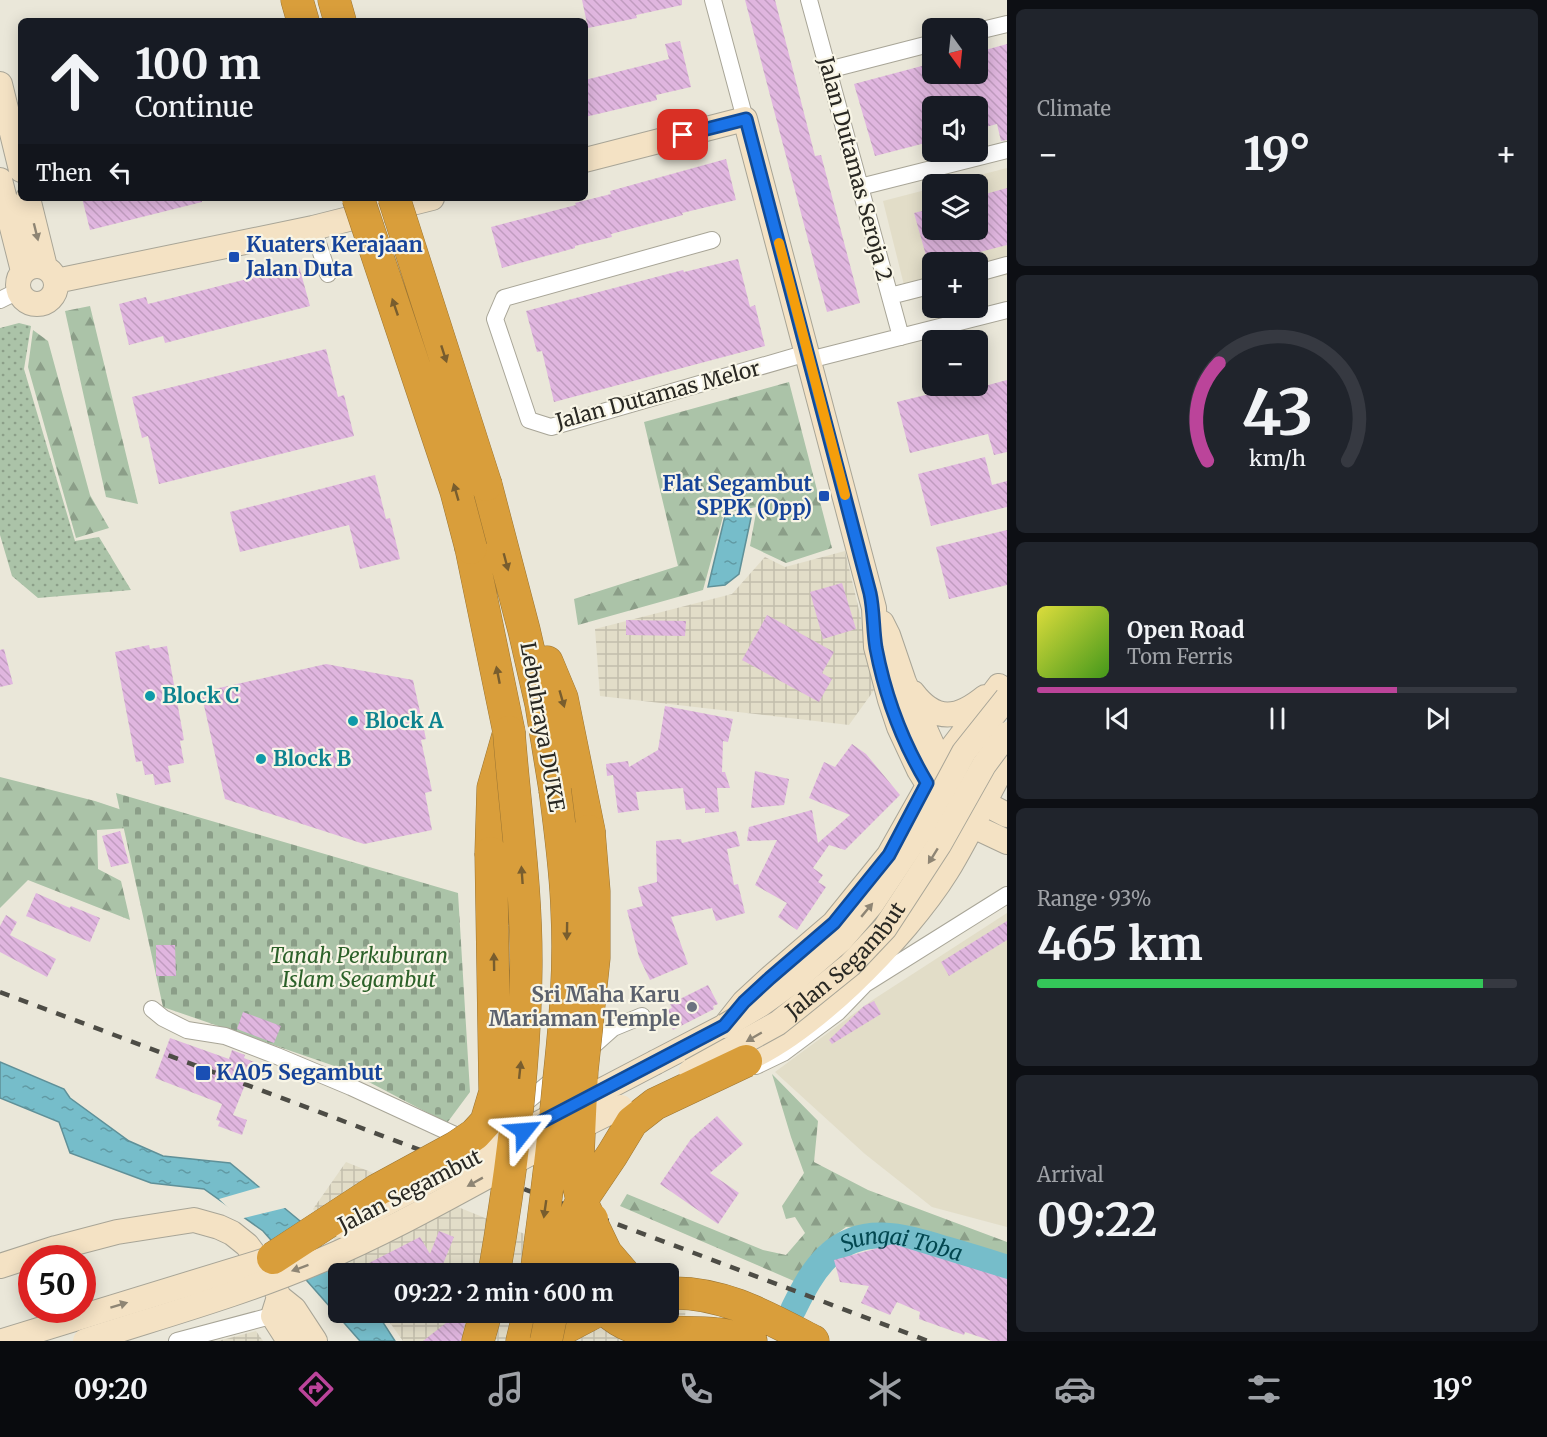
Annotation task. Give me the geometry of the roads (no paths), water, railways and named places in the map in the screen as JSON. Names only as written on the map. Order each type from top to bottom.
[{"type":"highway","points":[[297,0],[302,18]]},
{"type":"highway","points":[[334,0],[339,18]]},
{"type":"highway","name":"Lebuhraya DUKE","points":[[359,201],[456,490],[490,634],[510,732],[523,875],[525,1021],[505,1208],[496,1263]]},
{"type":"highway","name":"Lebuhraya DUKE","points":[[395,201],[486,485],[524,630],[541,704],[564,852],[568,914],[564,1032],[537,1263]]},
{"type":"highway","points":[[524,630],[551,667],[562,698],[589,831],[594,891],[594,957],[582,1071],[577,1178],[583,1204],[606,1253],[615,1263]]},
{"type":"highway","points":[[273,1258],[377,1190],[456,1147],[475,1134],[486,1122],[495,1092],[496,1033],[491,853],[493,788],[510,732]]},
{"type":"highway","points":[[562,1263],[570,1225],[585,1195],[632,1122],[655,1104],[746,1061]]},
{"type":"highway","points":[[585,1263],[586,1246],[596,1204],[612,1155]]},
{"type":"highway","points":[[679,1294],[712,1296],[759,1312],[813,1341]]},
{"type":"highway","points":[[679,1304],[721,1319],[765,1341]]},
{"type":"highway","points":[[478,1341],[483,1323]]},
{"type":"highway","points":[[522,1341],[526,1323]]},
{"type":"highway","points":[[546,1341],[550,1323]]},
{"type":"highway","points":[[540,1341],[574,1323]]},
{"type":"highway","points":[[622,1323],[635,1329],[718,1334],[751,1341]]},
{"type":"main road","points":[[0,84],[18,158]]},
{"type":"main road","points":[[588,159],[746,119],[874,608],[876,647],[890,700],[899,727],[927,783],[968,835]]},
{"type":"main road","points":[[0,180],[28,282]]},
{"type":"main road","points":[[28,201],[28,282]]},
{"type":"main road","points":[[28,282],[313,228],[420,201]]},
{"type":"main road","points":[[874,608],[888,635],[904,682],[934,749],[942,761],[984,803],[1007,815]]},
{"type":"main road","points":[[904,682],[921,704],[938,715],[950,715],[964,711],[1005,687]]},
{"type":"main road","points":[[1005,687],[1000,696],[1002,709],[1007,716]]},
{"type":"main road","points":[[724,1026],[744,1002],[834,923],[889,855],[927,783],[942,761],[1005,687]]},
{"type":"main road","name":"Jalan Segambut","points":[[3,1341],[273,1258],[369,1214],[760,1005],[796,979],[841,940],[871,905],[927,821],[964,752],[1005,687]]},
{"type":"main road","name":"Jalan Segambut","points":[[85,1341],[248,1288],[316,1262],[380,1233],[560,1136],[731,1050],[778,1023],[850,965],[885,928],[939,845],[984,765],[1007,734]]},
{"type":"main road","points":[[621,1107],[746,1061],[790,1033],[846,988],[910,922],[946,873],[1007,759]]},
{"type":"main road","points":[[913,810],[929,806],[937,807],[952,815],[960,829],[968,835],[1007,842]]},
{"type":"main road","points":[[0,1266],[117,1232],[194,1220],[232,1233],[247,1245],[270,1276],[282,1307],[289,1341]]},
{"type":"main road","points":[[282,1307],[315,1341]]},
{"type":"street","points":[[713,0],[746,119]]},
{"type":"street","name":"Jalan Dutamas Seroja 2","points":[[809,0],[901,337]]},
{"type":"street","points":[[988,29],[1007,24]]},
{"type":"street","points":[[828,70],[922,46]]},
{"type":"street","points":[[860,187],[1007,150]]},
{"type":"street","points":[[313,228],[328,274]]},
{"type":"street","name":"Jalan Dutamas Melor","points":[[712,240],[504,298],[495,319],[529,420],[550,427],[808,356]]},
{"type":"street","points":[[988,270],[1007,265]]},
{"type":"street","points":[[890,296],[922,288]]},
{"type":"street","points":[[808,356],[901,337],[1007,310]]},
{"type":"street","points":[[152,1009],[163,1018],[187,1030],[225,1036],[351,1087],[455,1135],[529,1159],[570,1168],[585,1164],[704,1092],[783,1053],[838,1012],[865,984],[1007,895]]},
{"type":"street","points":[[481,1143],[508,1117],[613,1028],[642,1016]]},
{"type":"street","points":[[177,1341],[282,1307]]},
{"type":"water","points":[[752,513],[739,574],[725,585],[708,587],[725,516]]},
{"type":"water","points":[[0,1062],[64,1089],[70,1098],[129,1141],[163,1156],[230,1163],[300,1221],[336,1263],[328,1263],[328,1305],[263,1231],[204,1189],[151,1183],[70,1153],[59,1122],[0,1098]]},
{"type":"water","points":[[344,1323],[383,1323],[395,1341],[360,1341]]},
{"type":"waterway","name":"Sungai Toba","points":[[793,1310],[812,1275],[828,1256],[855,1239],[870,1236],[915,1240],[1007,1268]]},
{"type":"railway","points":[[0,992],[928,1341]]},
{"type":"place","name":"Kuaters Kerajaan Jalan Duta","points":[[234,257]]},
{"type":"place","name":"Flat Segambut SPPK (Opp)","points":[[824,496]]},
{"type":"place","name":"Block C","points":[[150,696]]},
{"type":"place","name":"Block A","points":[[353,721]]},
{"type":"place","name":"Block B","points":[[261,759]]},
{"type":"place","name":"Sri Maha Karu Mariaman Temple","points":[[692,1007]]},
{"type":"place","name":"KA05 Segambut","points":[[203,1073]]},
{"type":"park label","name":"Tanah Perkuburan Islam Segambut","points":[[359,968]]}]
